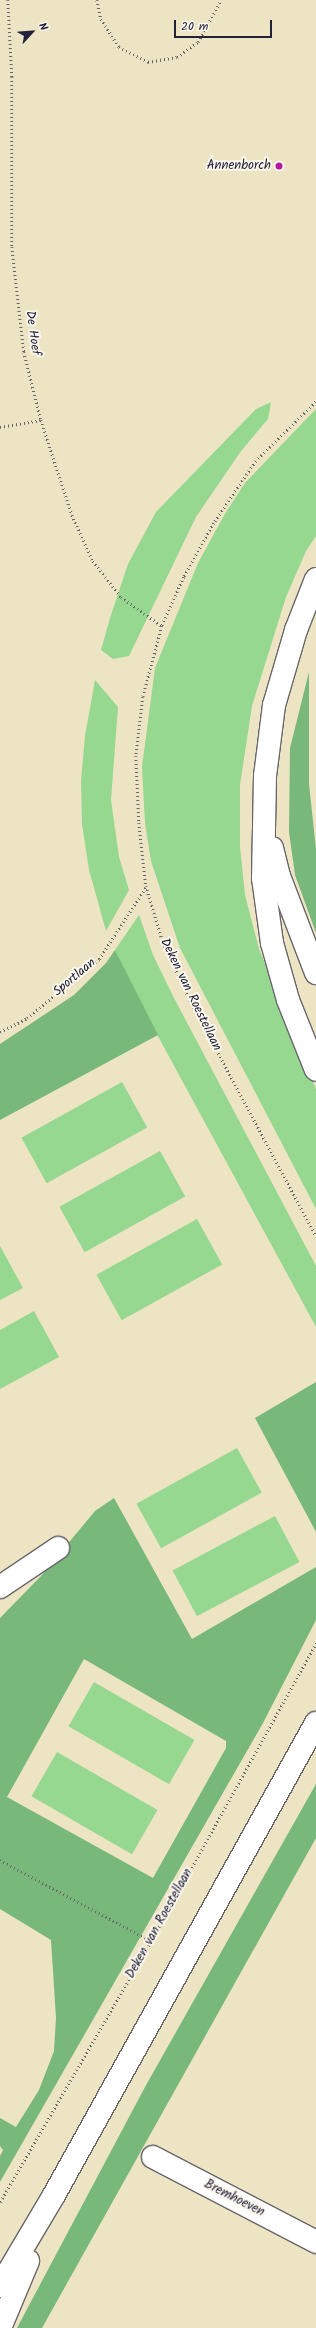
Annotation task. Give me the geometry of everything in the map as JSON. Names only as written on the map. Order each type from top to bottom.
[{"type":"main road","points":[[316,579],[281,674],[269,736],[264,814],[264,878],[272,943],[288,1000],[316,1070]]},
{"type":"main road","points":[[264,814],[279,876],[316,973]]},
{"type":"main road","points":[[0,1587],[58,1548]]},
{"type":"main road","points":[[0,2286],[54,2195],[316,1723]]},
{"type":"main road","name":"Bremhoeven","points":[[153,2157],[316,2242]]},
{"type":"main road","points":[[0,2328],[54,2195]]},
{"type":"path","name":"De Hoef","points":[[8,0],[12,77],[12,247],[24,352],[41,420],[72,515],[93,560],[121,597],[162,626]]},
{"type":"path","points":[[97,0],[101,19],[119,47],[148,62],[176,57],[198,42],[221,0]]},
{"type":"path","name":"Deken van Roestellaan","points":[[316,402],[256,461],[214,522],[184,577],[162,626],[143,698],[136,756],[139,823],[146,886],[163,942],[190,1000],[316,1236]]},
{"type":"path","points":[[0,427],[41,420]]},
{"type":"path","name":"Sportlaan","points":[[0,1032],[26,1018],[98,959],[146,886]]},
{"type":"path","name":"Deken van Roestellaan","points":[[0,2202],[151,1941],[316,1643]]},
{"type":"path","points":[[0,1860],[151,1941]]},
{"type":"green space","points":[[271,402],[268,419],[241,451],[196,517],[129,656],[113,659],[101,650],[110,618],[128,564],[156,512],[256,409]]},
{"type":"green space","points":[[316,409],[316,536],[306,551],[286,597],[252,706],[240,785],[240,847],[245,895],[259,949],[316,1089],[316,1209],[180,948],[151,861],[145,823],[142,767],[155,668],[198,563],[226,512],[245,483]]},
{"type":"green space","points":[[309,672],[309,784],[316,849],[316,933],[295,875],[289,832],[290,748]]},
{"type":"green space","points":[[95,680],[118,707],[111,800],[119,857],[129,890],[106,931],[89,870],[82,824],[81,781],[85,736]]},
{"type":"green space","points":[[139,915],[153,955],[174,998],[316,1266],[316,1327],[135,994],[115,950]]},
{"type":"green space","points":[[115,950],[158,1035],[0,1120],[0,1044],[74,995],[106,963]]},
{"type":"green space","points":[[122,1082],[147,1127],[47,1183],[21,1138]]},
{"type":"green space","points":[[160,1151],[185,1196],[85,1252],[59,1207]]},
{"type":"green space","points":[[197,1219],[222,1264],[122,1320],[96,1275]]},
{"type":"green space","points":[[0,1246],[23,1288],[0,1300]]},
{"type":"green space","points":[[34,1311],[59,1357],[0,1389],[0,1330]]},
{"type":"green space","points":[[316,1382],[316,1532],[255,1418]]},
{"type":"green space","points":[[237,1448],[262,1493],[161,1548],[136,1504]]},
{"type":"green space","points":[[114,1498],[192,1639],[316,1567],[316,1620],[263,1723],[0,2182],[0,2156],[3,2150],[0,2146],[0,2118],[16,2127],[39,2090],[54,2051],[56,2018],[51,1940],[0,1909],[0,1618],[41,1576],[95,1511]],"holes":[[[84,1659],[226,1741],[226,1748],[153,1878],[7,1797]]]},
{"type":"green space","points":[[275,1516],[299,1562],[197,1616],[173,1570]]},
{"type":"green space","points":[[94,1682],[194,1740],[169,1784],[68,1726]]},
{"type":"green space","points":[[57,1752],[157,1810],[132,1854],[32,1796]]},
{"type":"green space","points":[[316,1784],[316,1838],[42,2328],[17,2328],[145,2087]]},
{"type":"place","name":"Annenborch","points":[[279,166]]}]
